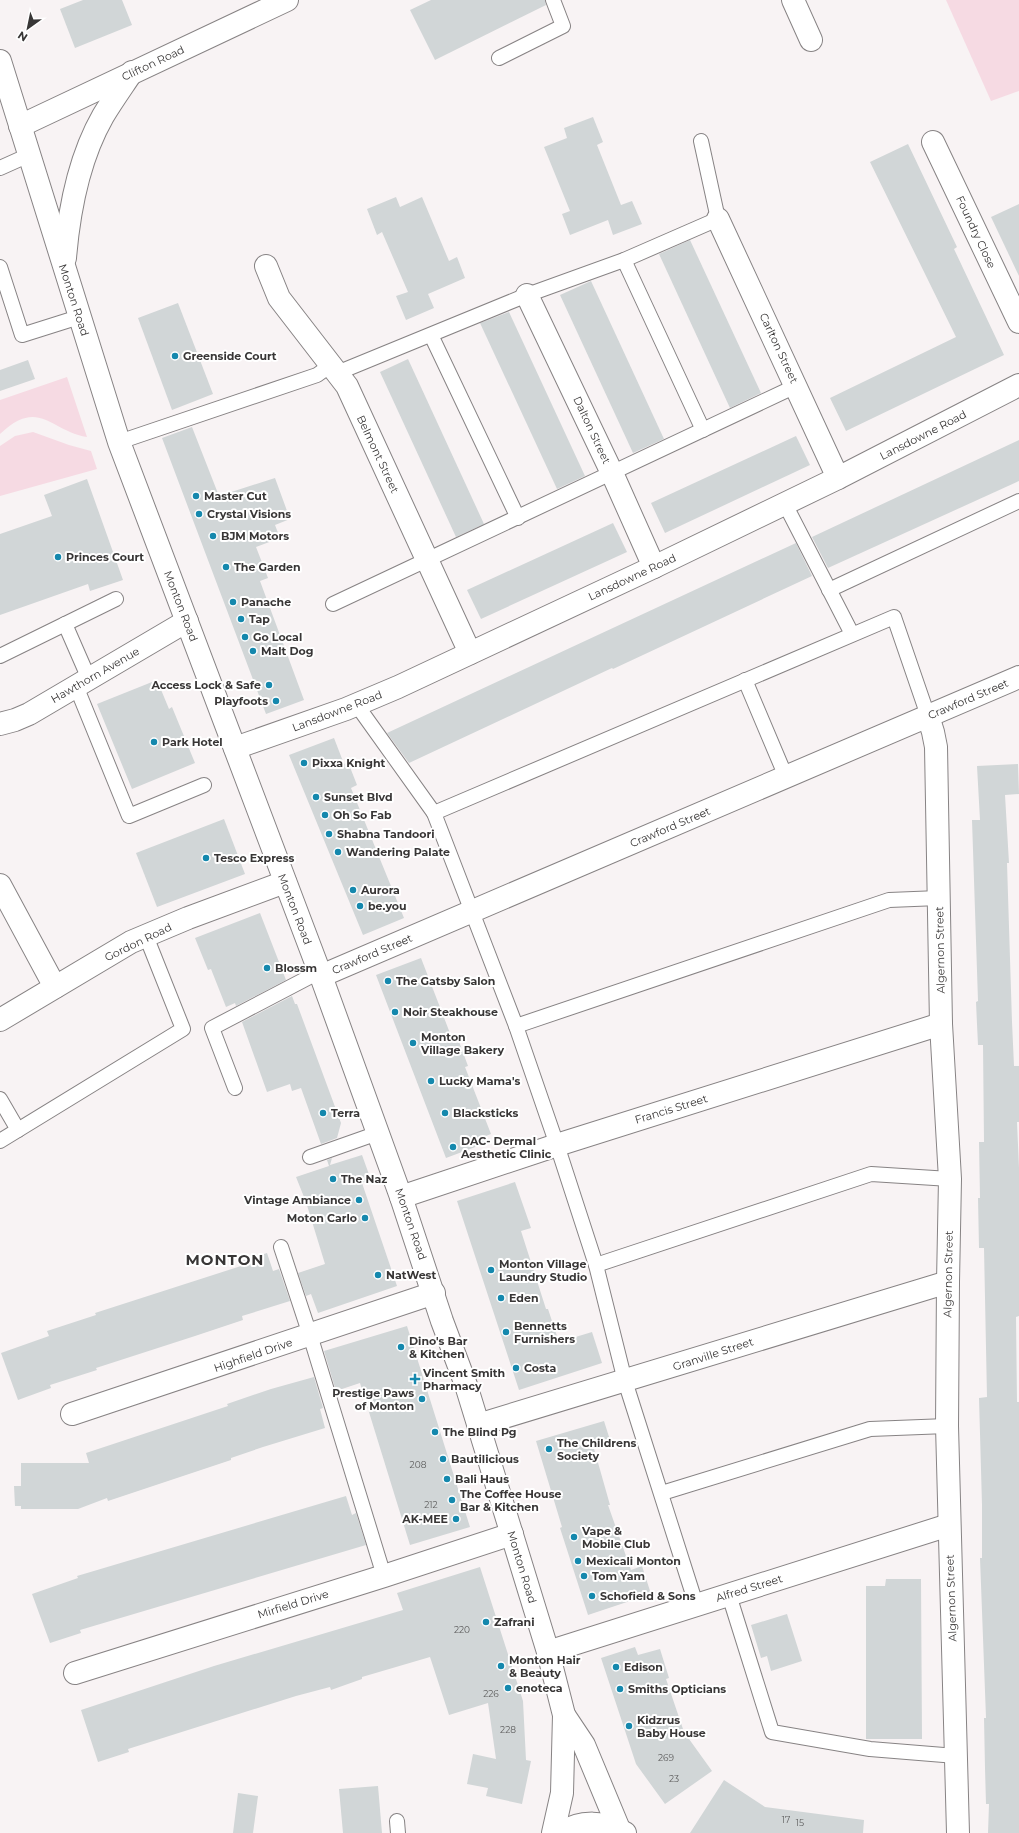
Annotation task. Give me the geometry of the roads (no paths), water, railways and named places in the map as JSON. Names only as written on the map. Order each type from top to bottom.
[{"type":"street","name":"Clifton Road","points":[[20,126],[287,0]]},
{"type":"street","points":[[793,0],[811,40]]},
{"type":"street","name":"Monton Road","points":[[0,61],[64,271],[119,442],[320,974],[402,1197],[451,1347],[460,1365],[548,1652],[564,1715],[562,1793],[553,1833]]},
{"type":"street","points":[[64,271],[69,218],[82,168],[103,117],[132,72]]},
{"type":"street","name":"Foundry Close","points":[[933,142],[1019,322]]},
{"type":"street","name":"Carlton Street","points":[[718,219],[838,478]]},
{"type":"street","name":"Belmont Street","points":[[266,266],[278,298],[347,386],[470,653]]},
{"type":"street","name":"Dalton Street","points":[[527,295],[612,473],[654,567]]},
{"type":"street","name":"Lansdowne Road","points":[[235,748],[356,704],[470,653],[785,504],[1019,385]]},
{"type":"street","name":"Hawthorn Avenue","points":[[0,724],[29,714],[187,621]]},
{"type":"street","name":"Crawford Street","points":[[320,974],[471,912],[1019,677]]},
{"type":"street","name":"Algernon Street","points":[[928,716],[936,747],[941,1024],[950,1179],[947,1426],[958,1833]]},
{"type":"street","name":"Gordon Road","points":[[0,1020],[132,942],[285,882]]},
{"type":"street","points":[[0,885],[56,987]]},
{"type":"street","name":"Francis Street","points":[[402,1197],[557,1145],[941,1024]]},
{"type":"street","name":"Granville Street","points":[[478,1425],[625,1382],[793,1328],[948,1282]]},
{"type":"street","name":"Highfield Drive","points":[[72,1414],[434,1293]]},
{"type":"street","name":"Alfred Street","points":[[548,1652],[949,1524]]},
{"type":"street","name":"Mirfield Drive","points":[[75,1673],[384,1576],[512,1534]]},
{"type":"street","name":"Monton Road","points":[[564,1715],[584,1745],[622,1831]]},
{"type":"street","points":[[561,1833],[566,1829],[583,1824],[602,1824],[622,1831]]},
{"type":"lane","points":[[499,58],[563,26],[553,0]]},
{"type":"lane","points":[[119,442],[431,335],[527,295],[624,260],[718,219],[700,141]]},
{"type":"lane","points":[[0,168],[29,155]]},
{"type":"lane","points":[[624,260],[703,430]]},
{"type":"lane","points":[[0,267],[22,335],[79,317]]},
{"type":"lane","points":[[431,335],[518,518]]},
{"type":"lane","points":[[333,604],[796,386]]},
{"type":"lane","points":[[829,590],[1019,501]]},
{"type":"lane","points":[[785,504],[852,634]]},
{"type":"lane","points":[[0,656],[116,599]]},
{"type":"lane","points":[[434,813],[894,617],[928,716]]},
{"type":"lane","points":[[65,624],[82,683],[129,816],[204,785]]},
{"type":"lane","points":[[745,680],[786,777]]},
{"type":"lane","points":[[356,704],[434,813],[516,1026],[596,1265],[625,1382],[662,1493],[696,1604]]},
{"type":"lane","points":[[516,1026],[889,900],[939,898]]},
{"type":"lane","points":[[0,1141],[183,1029],[146,936]]},
{"type":"lane","points":[[235,1088],[212,1028],[320,974]]},
{"type":"lane","points":[[0,1099],[18,1130]]},
{"type":"lane","points":[[310,1157],[378,1132]]},
{"type":"lane","points":[[596,1265],[871,1174],[950,1179]]},
{"type":"lane","points":[[281,1247],[310,1335],[384,1576]]},
{"type":"lane","points":[[662,1493],[870,1429],[947,1426]]},
{"type":"lane","points":[[729,1595],[772,1732],[870,1749],[956,1756]]},
{"type":"place","name":"Greenside Court","points":[[175,356]]},
{"type":"place","name":"Master Cut","points":[[196,496]]},
{"type":"place","name":"Crystal Visions","points":[[199,514]]},
{"type":"place","name":"BJM Motors","points":[[213,536]]},
{"type":"place","name":"Princes Court","points":[[58,557]]},
{"type":"place","name":"The Garden","points":[[226,567]]},
{"type":"place","name":"Panache","points":[[233,602]]},
{"type":"place","name":"Tap","points":[[241,619]]},
{"type":"place","name":"Go Local","points":[[245,637]]},
{"type":"place","name":"Malt Dog","points":[[253,651]]},
{"type":"place","name":"Access Lock & Safe","points":[[269,685]]},
{"type":"place","name":"Playfoots","points":[[276,701]]},
{"type":"place","name":"Park Hotel","points":[[154,742]]},
{"type":"place","name":"Pixxa Knight","points":[[304,763]]},
{"type":"place","name":"Sunset Blvd","points":[[316,797]]},
{"type":"place","name":"Oh So Fab","points":[[325,815]]},
{"type":"place","name":"Shabna Tandoori","points":[[329,834]]},
{"type":"place","name":"Wandering Palate","points":[[338,852]]},
{"type":"place","name":"Tesco Express","points":[[206,858]]},
{"type":"place","name":"Aurora","points":[[353,890]]},
{"type":"place","name":"be.you","points":[[360,906]]},
{"type":"place","name":"Blossm","points":[[267,968]]},
{"type":"place","name":"The Gatsby Salon","points":[[388,981]]},
{"type":"place","name":"Noir Steakhouse","points":[[395,1012]]},
{"type":"place","name":"Monton Village Bakery","points":[[413,1043]]},
{"type":"place","name":"Lucky Mama's","points":[[431,1081]]},
{"type":"place","name":"Terra","points":[[323,1113]]},
{"type":"place","name":"Blacksticks","points":[[445,1113]]},
{"type":"place","name":"DAC- Dermal Aesthetic Clinic","points":[[453,1147]]},
{"type":"place","name":"The Naz","points":[[333,1179]]},
{"type":"place","name":"Vintage Ambiance","points":[[359,1200]]},
{"type":"place","name":"Moton Carlo","points":[[365,1218]]},
{"type":"place","name":"Monton Village Laundry Studio","points":[[491,1270]]},
{"type":"place","name":"NatWest","points":[[378,1275]]},
{"type":"place","name":"Eden","points":[[501,1298]]},
{"type":"place","name":"Bennetts Furnishers","points":[[506,1332]]},
{"type":"place","name":"Dino's Bar & Kitchen","points":[[401,1347]]},
{"type":"place","name":"Costa","points":[[516,1368]]},
{"type":"place","name":"Vincent Smith Pharmacy","points":[[415,1379]]},
{"type":"place","name":"Prestige Paws of Monton","points":[[422,1399]]},
{"type":"place","name":"The Blind Pg","points":[[435,1432]]},
{"type":"place","name":"The Childrens Society","points":[[549,1449]]},
{"type":"place","name":"Bautilicious","points":[[443,1459]]},
{"type":"place","name":"Bali Haus","points":[[447,1479]]},
{"type":"place","name":"The Coffee House Bar & Kitchen","points":[[452,1500]]},
{"type":"place","name":"AK-MEE","points":[[456,1519]]},
{"type":"place","name":"Vape & Mobile Club","points":[[574,1537]]},
{"type":"place","name":"Mexicali Monton","points":[[578,1561]]},
{"type":"place","name":"Tom Yam","points":[[584,1576]]},
{"type":"place","name":"Schofield & Sons","points":[[592,1596]]},
{"type":"place","name":"Zafrani","points":[[486,1622]]},
{"type":"place","name":"Monton Hair & Beauty","points":[[501,1666]]},
{"type":"place","name":"Edison","points":[[616,1667]]},
{"type":"place","name":"enoteca","points":[[508,1688]]},
{"type":"place","name":"Smiths Opticians","points":[[620,1689]]},
{"type":"place","name":"Kidzrus Baby House","points":[[629,1726]]},
{"type":"district","name":"MONTON","points":[[225,1260]]}]
